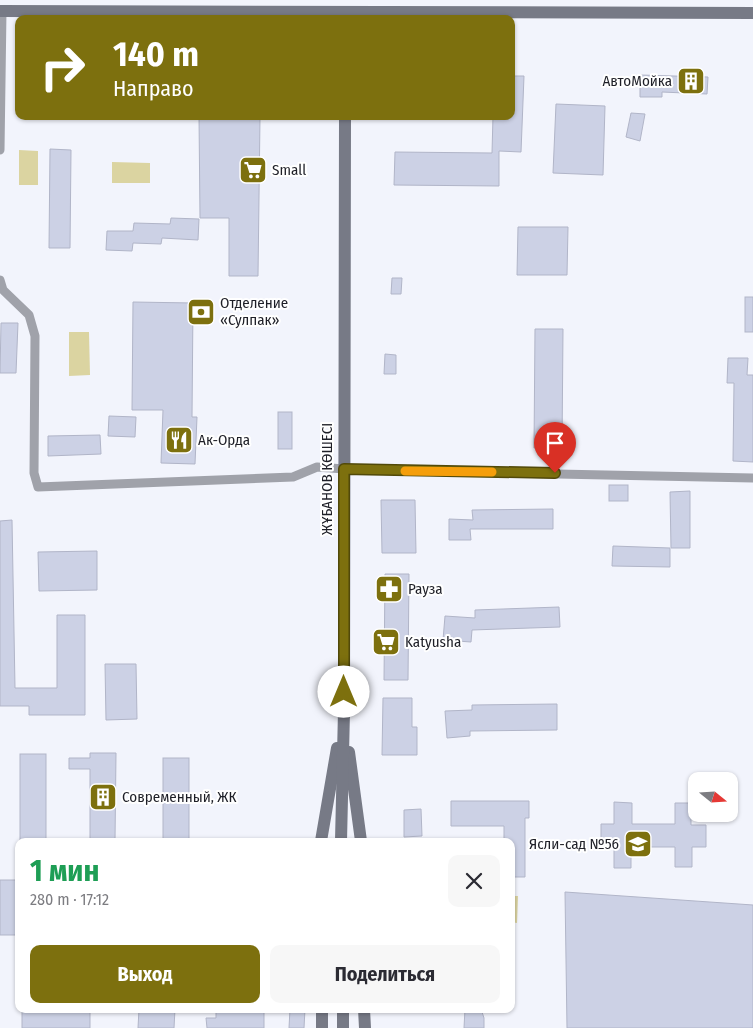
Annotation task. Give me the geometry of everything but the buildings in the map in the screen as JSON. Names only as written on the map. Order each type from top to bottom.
[{"type":"main road","points":[[1,11],[345,15],[753,13]]},
{"type":"main road","name":"ЖҰБАНОВ КӨШЕСІ","points":[[341,838],[344,711],[345,120]]},
{"type":"main road","points":[[322,838],[344,711]]},
{"type":"main road","points":[[344,711],[361,838]]},
{"type":"main road","points":[[322,1013],[322,1028]]},
{"type":"main road","points":[[343,1013],[343,1028]]},
{"type":"main road","points":[[364,1013],[365,1028]]},
{"type":"street","points":[[0,150],[1,11]]},
{"type":"street","points":[[0,280],[3,290],[29,315],[35,336],[34,474],[38,487],[293,477],[317,467],[753,478]]},
{"type":"shaded area","points":[[19,150],[38,151],[38,185],[19,185]]},
{"type":"shaded area","points":[[112,162],[150,163],[150,183],[112,183]]},
{"type":"shaded area","points":[[69,332],[89,332],[90,375],[69,376]]},
{"type":"shaded area","points":[[515,896],[518,896],[517,923],[515,923]]},
{"type":"slow traffic","points":[[405,471],[492,472]]},
{"type":"place","name":"АвтоМойка","points":[[691,81]]},
{"type":"place","name":"Small","points":[[253,170]]},
{"type":"place","name":"Отделение «Сулпак»","points":[[201,312]]},
{"type":"place","name":"Ак-Орда","points":[[179,440]]},
{"type":"place","name":"Рауза","points":[[389,589]]},
{"type":"place","name":"Katyusha","points":[[386,642]]},
{"type":"place","name":"Современный, ЖК","points":[[103,797]]},
{"type":"place","name":"Ясли-сад №56","points":[[638,844]]},
{"type":"route","points":[[344,692],[344,469],[555,473]]}]
